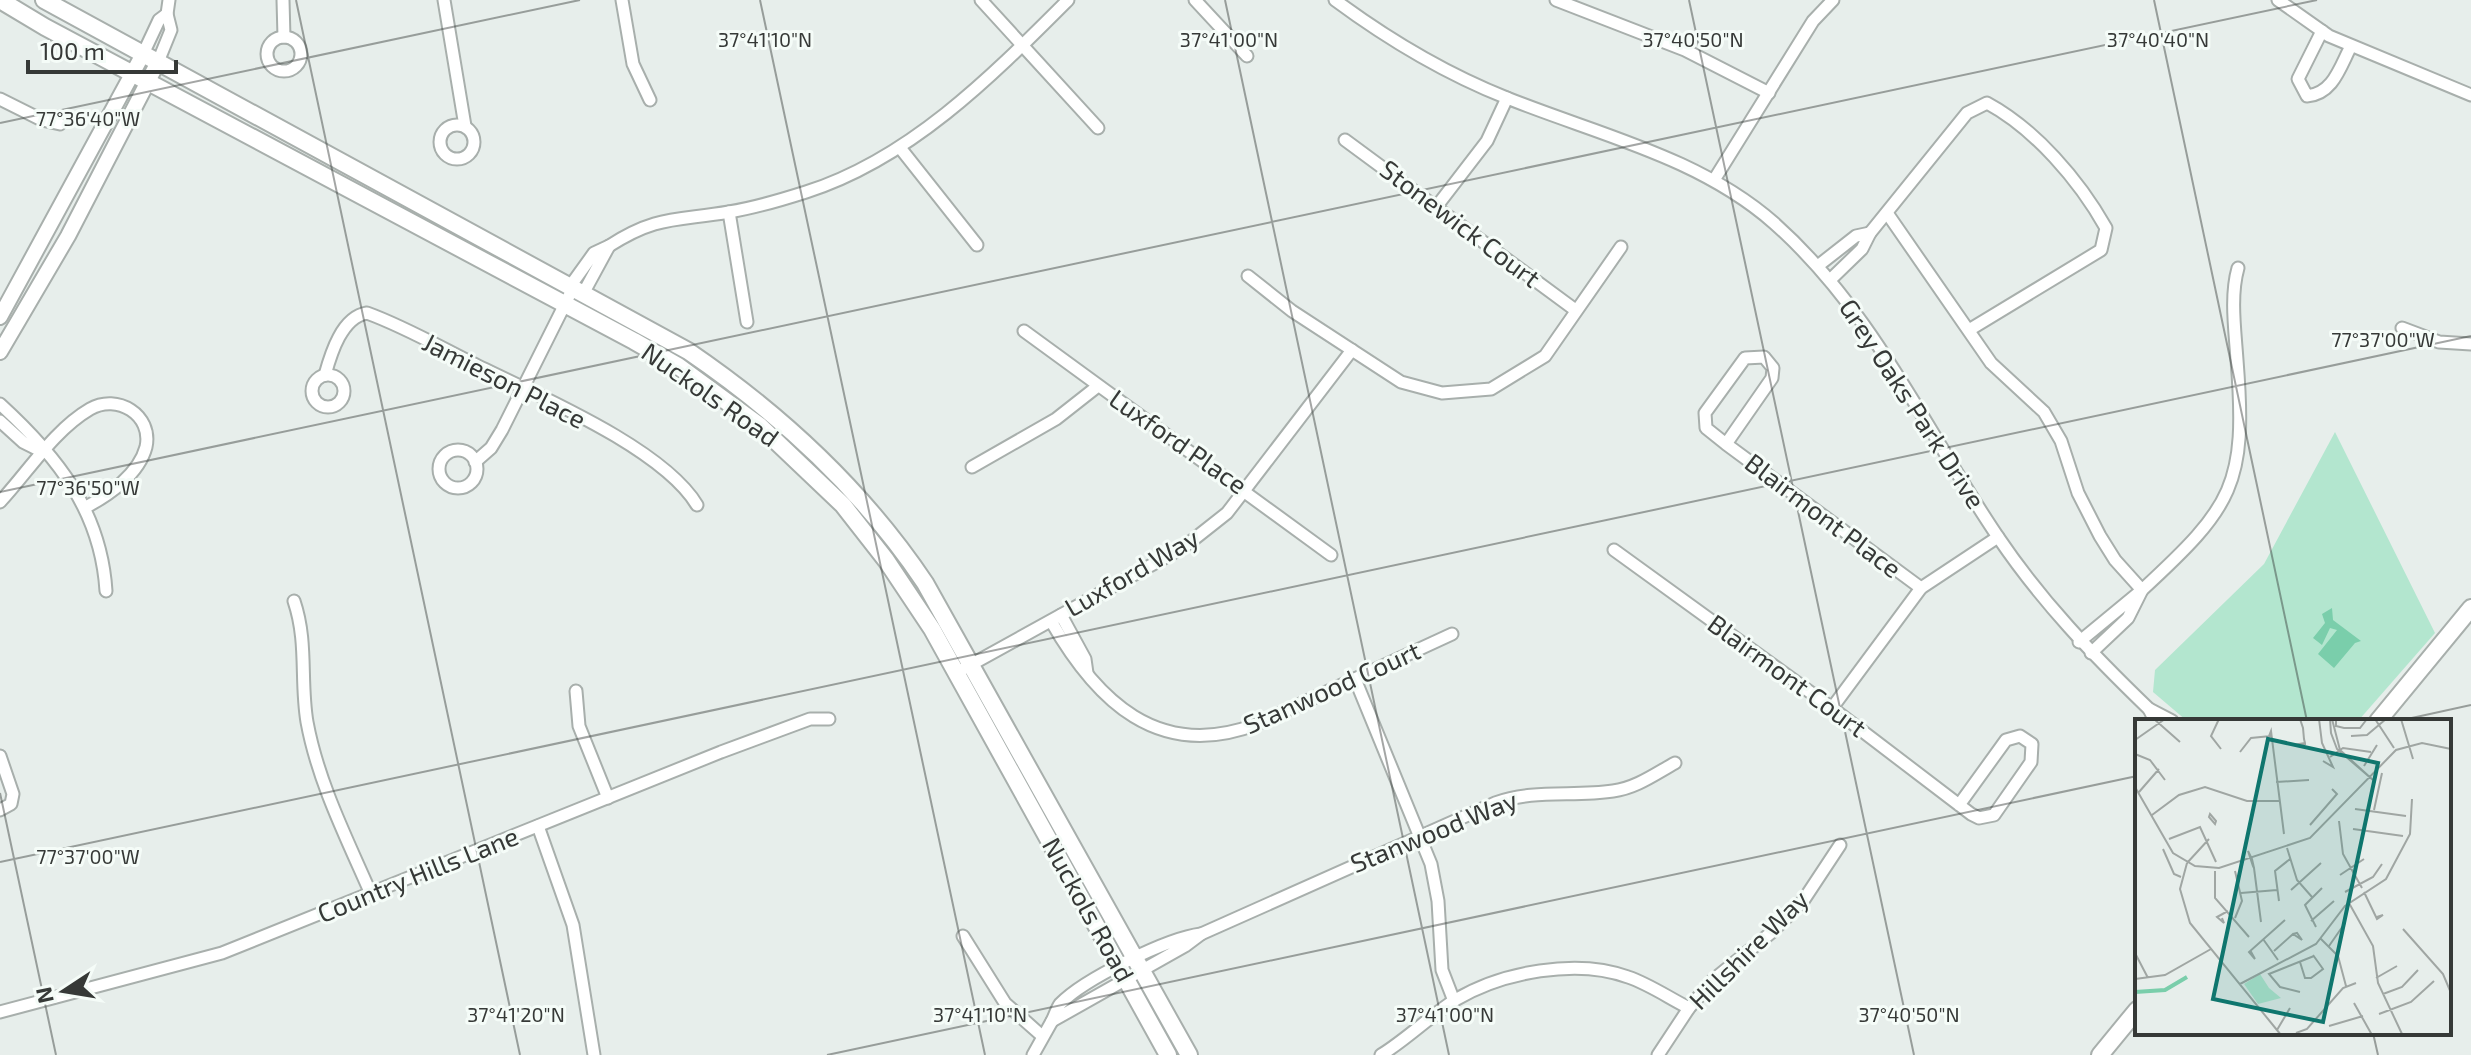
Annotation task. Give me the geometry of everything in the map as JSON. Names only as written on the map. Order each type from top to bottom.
[{"type":"main road","name":"Nuckols Road","points":[[0,0],[130,73],[565,302],[678,366],[750,419],[796,458],[843,505],[886,560],[956,673],[1168,1055]]},
{"type":"main road","name":"Nuckols Road","points":[[44,0],[576,288],[717,370],[817,453],[878,517],[908,558],[972,664],[1189,1055]]},
{"type":"main road","points":[[2380,719],[2471,608]]},
{"type":"main road","points":[[2100,1055],[2135,1012]]},
{"type":"street","points":[[0,317],[130,73],[150,58],[171,30],[167,14],[169,0]]},
{"type":"street","points":[[283,0],[284,37]]},
{"type":"street","points":[[444,0],[465,126]]},
{"type":"street","points":[[622,0],[633,64],[650,100]]},
{"type":"street","points":[[981,0],[1098,128]]},
{"type":"street","points":[[475,462],[491,448],[565,302],[609,246],[648,223],[729,212],[820,187],[863,171],[901,149],[1023,45],[1068,0]]},
{"type":"street","points":[[1195,0],[1247,56]]},
{"type":"street","name":"Grey Oaks Park Drive","points":[[1335,0],[1416,55],[1507,98],[1671,158],[1714,180],[1771,221],[1819,265],[1862,318],[1998,537],[2044,601],[2079,642],[2149,709],[2168,719]]},
{"type":"street","points":[[1556,0],[1685,50],[1769,93]]},
{"type":"street","points":[[1714,180],[1813,21],[1833,0]]},
{"type":"street","points":[[2278,0],[2322,31],[2351,46],[2471,95]]},
{"type":"street","points":[[2322,31],[2298,79],[2307,96],[2323,94],[2329,88],[2351,46]]},
{"type":"street","points":[[0,352],[68,236],[147,82],[150,58]]},
{"type":"street","points":[[1437,206],[1487,141],[1507,98]]},
{"type":"street","points":[[0,99],[42,120],[60,124]]},
{"type":"street","points":[[1830,280],[1862,249],[1870,233],[1967,113],[1987,103],[2015,118],[2090,199],[2106,228],[2101,250],[1969,330]]},
{"type":"street","name":"Stonewick Court","points":[[1345,140],[1574,309]]},
{"type":"street","points":[[901,149],[977,245]]},
{"type":"street","points":[[729,212],[747,322]]},
{"type":"street","points":[[1887,213],[1991,363],[2044,412],[2061,441],[2078,493],[2100,536],[2115,560],[2142,590]]},
{"type":"street","points":[[1819,265],[1856,236],[1870,233]]},
{"type":"street","points":[[1248,276],[1401,382],[1442,393],[1491,389],[1545,356],[1574,309],[1621,247]]},
{"type":"street","points":[[2079,642],[2197,539],[2222,505],[2239,463],[2235,329],[2238,268]]},
{"type":"street","name":"Jamieson Place","points":[[325,375],[348,323],[358,315],[367,313],[521,388],[635,449],[684,486],[697,505]]},
{"type":"street","points":[[2402,328],[2439,342],[2471,344]]},
{"type":"street","name":"Luxford Place","points":[[1024,331],[1246,490],[1331,555]]},
{"type":"street","name":"Luxford Way","points":[[956,673],[1035,637],[1056,618],[1184,547],[1227,513],[1352,350]]},
{"type":"street","name":"Blairmont Place","points":[[1726,444],[1772,378],[1773,368],[1764,357],[1745,358],[1705,413],[1706,428],[1726,444],[1921,588]]},
{"type":"street","points":[[972,467],[1056,419],[1098,386]]},
{"type":"street","points":[[0,502],[44,453],[91,408],[113,403],[126,406],[145,427],[147,443],[140,460],[112,492],[86,507]]},
{"type":"street","points":[[0,404],[30,431],[86,507],[101,551],[106,591]]},
{"type":"street","points":[[0,421],[23,442],[44,453]]},
{"type":"street","points":[[1832,708],[1921,588],[1998,537]]},
{"type":"street","name":"Blairmont Court","points":[[1614,550],[1832,708],[1959,805],[1979,818],[1994,815],[2031,762],[2034,748],[2028,740],[2020,736],[2006,740],[1959,805]]},
{"type":"street","points":[[2091,653],[2128,618],[2142,590]]},
{"type":"street","points":[[294,601],[304,635],[304,694],[312,747],[371,894]]},
{"type":"street","name":"Stanwood Court","points":[[1056,618],[1085,659],[1087,673],[1107,696],[1135,717],[1161,729],[1190,735],[1246,729],[1452,634]]},
{"type":"street","points":[[1355,679],[1435,880],[1442,970],[1454,1001]]},
{"type":"street","points":[[576,691],[579,726],[608,798]]},
{"type":"street","name":"Grey Oaks Park Drive","points":[[2149,709],[2154,719]]},
{"type":"street","name":"Country Hills Lane","points":[[0,1012],[222,953],[792,724],[817,718],[829,719]]},
{"type":"street","points":[[0,756],[13,794],[11,804],[0,810]]},
{"type":"street","name":"Stanwood Way","points":[[1033,1055],[1059,1005],[1201,934],[1510,798],[1613,791],[1643,782],[1675,763]]},
{"type":"street","points":[[538,826],[573,925],[594,1055]]},
{"type":"street","name":"Hillshire Way","points":[[1658,1055],[1689,1008],[1721,972],[1788,917],[1840,845]]},
{"type":"street","points":[[963,936],[1005,1003],[1041,1035]]},
{"type":"street","points":[[1381,1055],[1454,1001],[1522,976],[1580,969],[1628,977],[1689,1008]]},
{"type":"shaded area","points":[[2335,432],[2435,633],[2360,719],[2185,719],[2153,692],[2155,670],[2264,564]]},
{"type":"shaded area","points":[[2332,608],[2333,620],[2361,641],[2355,643],[2334,668],[2318,654],[2337,630],[2330,628],[2322,645],[2313,638],[2325,623],[2322,614]]}]
